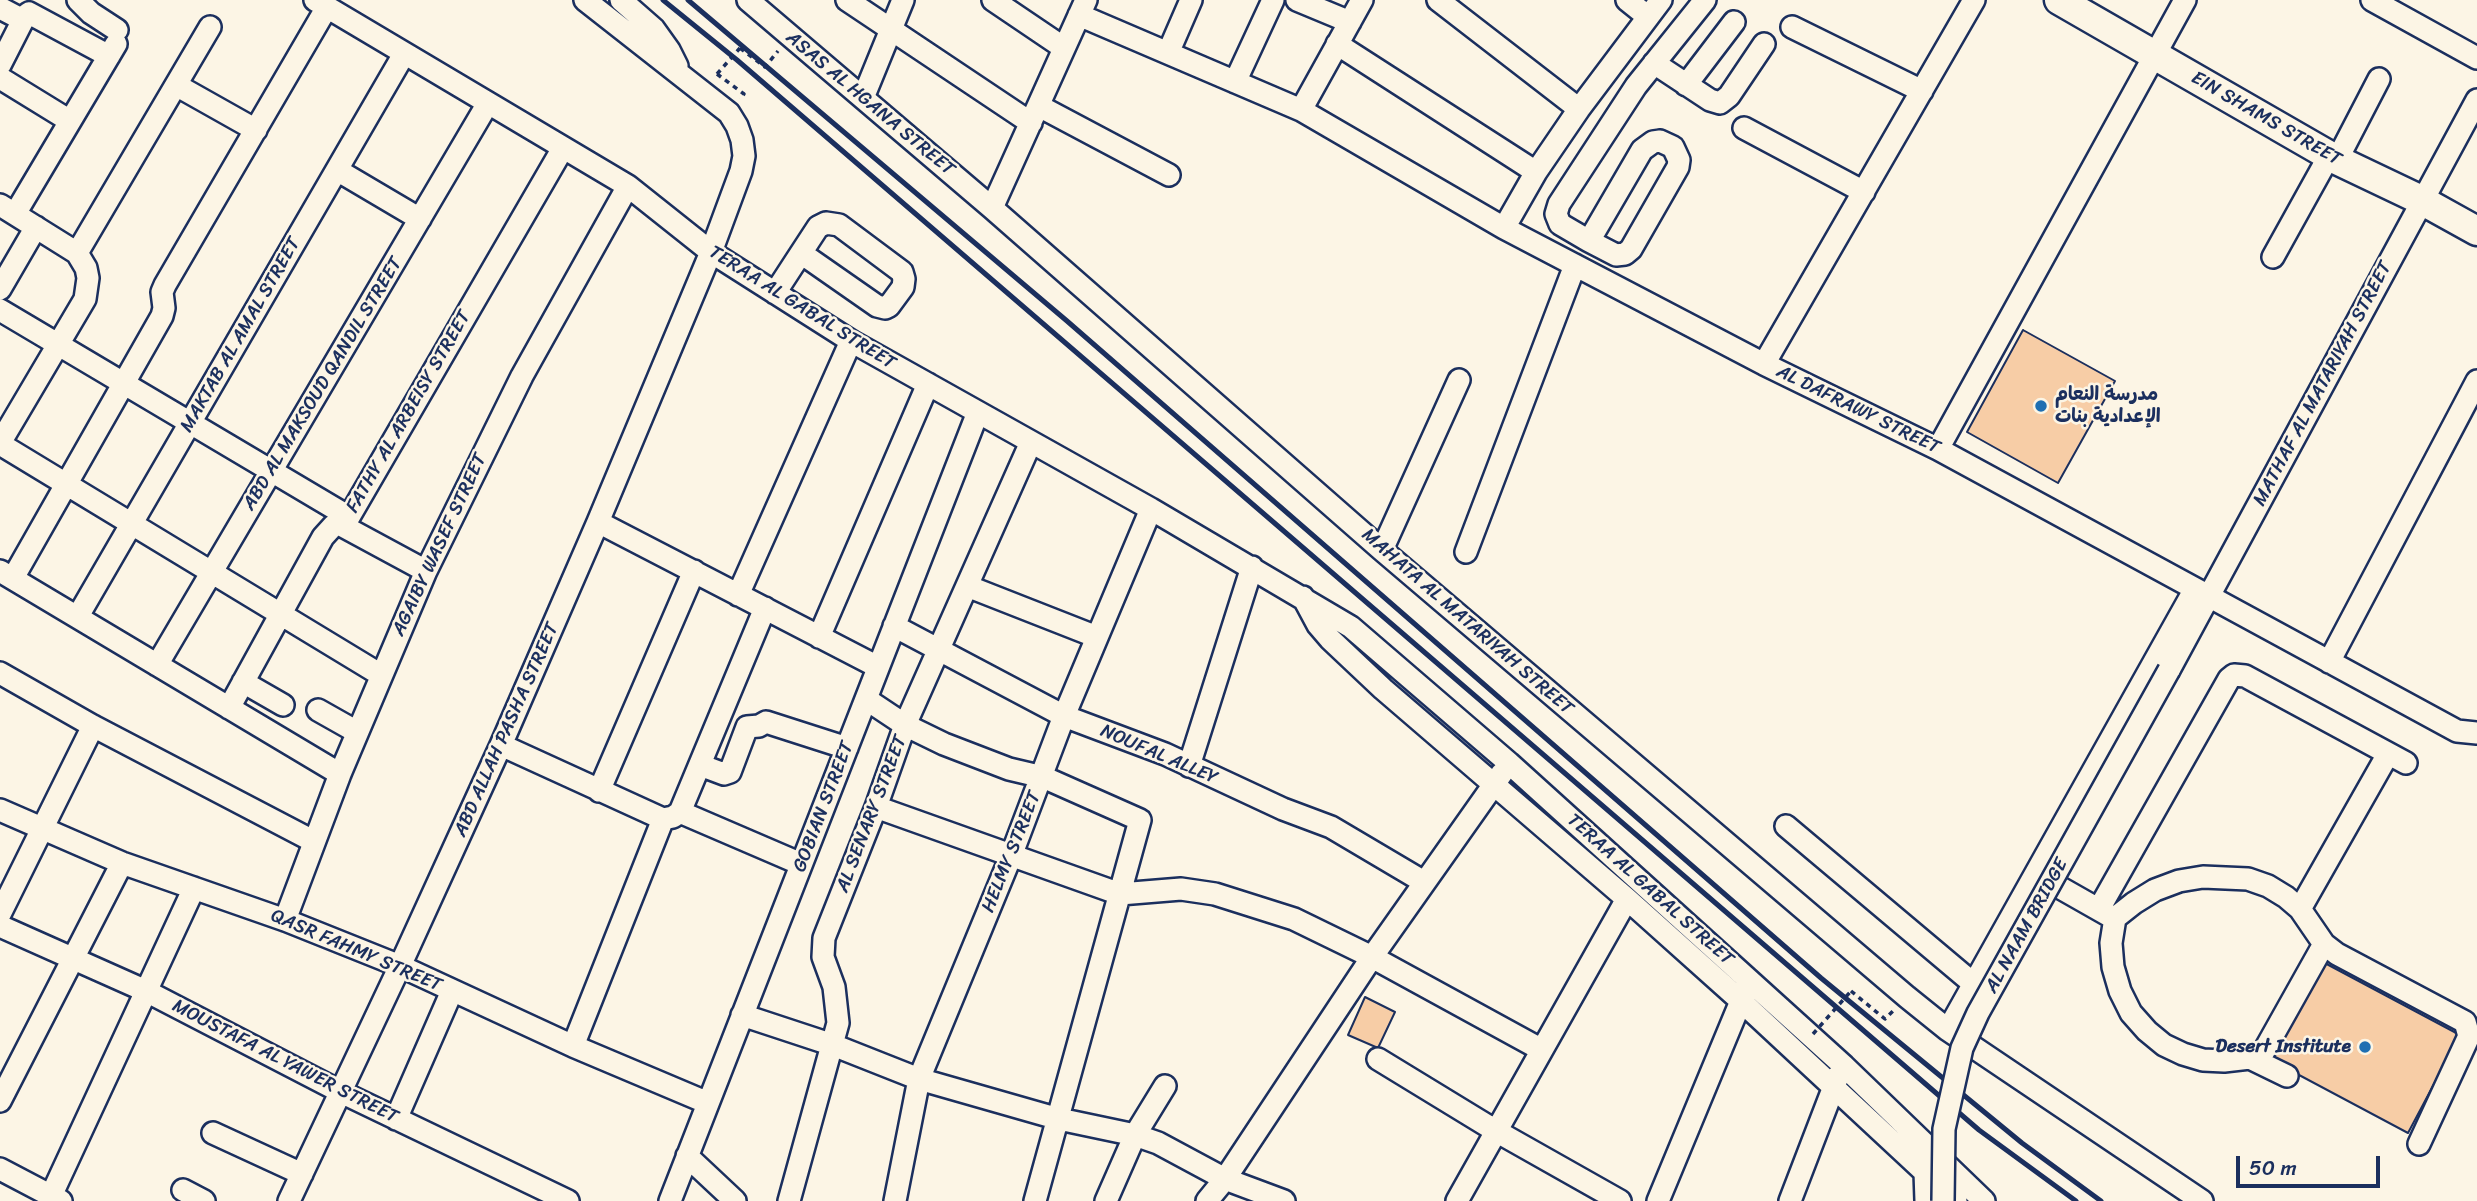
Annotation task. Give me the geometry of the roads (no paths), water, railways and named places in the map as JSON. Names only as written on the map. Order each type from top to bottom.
[{"type":"main road","name":"EIN SHAMS STREET","points":[[2059,0],[2333,158],[2421,200],[2477,231]]},
{"type":"street","points":[[78,0],[114,43]]},
{"type":"street","name":"ABD ALLAH PASHA STREET","points":[[289,1201],[501,746],[711,253],[741,171],[744,156],[742,140],[729,113],[585,0]]},
{"type":"street","points":[[621,0],[654,29],[681,74]]},
{"type":"street","name":"ASAS AL HGANA STREET","points":[[748,0],[992,208]]},
{"type":"street","points":[[847,0],[890,29],[1035,115],[1169,174]]},
{"type":"street","points":[[863,98],[903,0]]},
{"type":"street","points":[[993,0],[1065,48]]},
{"type":"street","points":[[1168,53],[1191,0]]},
{"type":"street","points":[[1235,82],[1273,0]]},
{"type":"street","points":[[1297,0],[1350,22]]},
{"type":"street","points":[[1301,110],[1362,0]]},
{"type":"street","points":[[1438,0],[1579,109]]},
{"type":"street","points":[[1504,228],[1536,172],[1654,8],[1627,0]]},
{"type":"street","points":[[1589,241],[1642,150],[1653,142],[1667,143],[1679,160],[1678,167],[1628,252],[1616,255],[1589,241],[1560,224],[1557,220],[1557,209],[1636,86],[1705,0]]},
{"type":"street","points":[[1764,364],[1975,0]]},
{"type":"street","points":[[1938,449],[2185,0]]},
{"type":"street","points":[[2372,0],[2477,58]]},
{"type":"street","points":[[321,4],[256,130],[165,285],[163,312],[125,384],[67,485],[4,576],[78,616],[340,774]]},
{"type":"street","name":"TERAA AL GABAL STREET","points":[[321,4],[628,186],[711,253],[851,341],[1151,509],[1352,626],[1509,763],[1750,981],[1984,1201]]},
{"type":"street","points":[[992,208],[1082,7]]},
{"type":"street","name":"AL DAFRAWY STREET","points":[[1082,7],[1168,53],[1301,110],[1504,228],[1764,364],[1938,449],[2329,662],[2467,732]]},
{"type":"street","points":[[0,8],[23,20]]},
{"type":"street","points":[[0,65],[26,14],[33,14],[114,43]]},
{"type":"street","points":[[1686,85],[1734,22]]},
{"type":"street","points":[[210,27],[82,260],[88,289],[85,299],[0,443],[380,675]]},
{"type":"street","points":[[1792,27],[1922,92]]},
{"type":"street","points":[[82,260],[8,210],[71,121],[114,43]]},
{"type":"street","points":[[1338,44],[1536,172]]},
{"type":"street","points":[[1654,64],[1714,103],[1725,100],[1764,44]]},
{"type":"street","name":"MAKTAB AL AMAL STREET","points":[[78,616],[404,54]]},
{"type":"street","points":[[0,78],[71,121]]},
{"type":"street","points":[[2273,257],[2379,79]]},
{"type":"street","points":[[176,85],[256,130]]},
{"type":"street","name":"MATHAF AL MATARIYAH STREET","points":[[1948,1030],[2035,874],[2202,592],[2477,100]]},
{"type":"street","name":"ABD AL MAKSOUD QANDIL STREET","points":[[157,665],[488,103]]},
{"type":"street","points":[[1745,128],[1864,192]]},
{"type":"street","name":"FATHY AL ARBEISY STREET","points":[[229,708],[323,537],[344,521],[563,148]]},
{"type":"street","points":[[337,170],[420,219]]},
{"type":"street","name":"AGAIBY WASEF STREET","points":[[285,920],[340,774],[426,571],[522,376],[628,186]]},
{"type":"street","name":"MAHATA AL MATARIYAH STREET","points":[[992,208],[1382,550],[1907,997],[1948,1030],[2202,1201]]},
{"type":"street","points":[[775,293],[801,253],[818,228],[826,223],[835,223],[899,269],[904,276],[904,283],[892,303],[881,308],[801,253]]},
{"type":"street","points":[[0,289],[36,227]]},
{"type":"street","points":[[1466,552],[1575,265]]},
{"type":"street","points":[[0,310],[190,422],[426,571]]},
{"type":"street","points":[[738,595],[851,341]]},
{"type":"street","points":[[1382,550],[1459,380]]},
{"type":"street","points":[[2329,662],[2477,381]]},
{"type":"street","points":[[819,637],[928,384]]},
{"type":"street","name":"GOBIAN STREET","points":[[670,1201],[978,412]]},
{"type":"street","name":"AL SENARY STREET","points":[[789,1201],[838,1023],[834,987],[823,957],[824,938],[905,725],[1031,442]]},
{"type":"street","name":"HELMY STREET","points":[[895,1201],[919,1079],[1011,856],[1064,716],[1151,509]]},
{"type":"street","points":[[598,522],[878,667]]},
{"type":"street","points":[[1189,766],[1252,567]]},
{"type":"street","points":[[599,791],[694,571]]},
{"type":"street","points":[[967,586],[1097,637]]},
{"type":"street","name":"MATHAF AL MATARIYAH STREET","points":[[2169,670],[2202,592]]},
{"type":"street","name":"TERAA AL GABAL STREET","points":[[1302,596],[1318,625],[1342,652],[1741,1001],[1956,1201]]},
{"type":"street","points":[[573,1046],[672,815],[700,765],[765,608]]},
{"type":"street","name":"NOUFAL ALLEY","points":[[894,626],[1064,716],[1165,754],[1283,809],[1331,827],[1424,882]]},
{"type":"street","name":"AL NAAM BRIDGE","points":[[1943,1201],[1944,1129],[1962,1048],[1985,1001],[2169,670]]},
{"type":"street","points":[[0,673],[93,726],[313,841]]},
{"type":"street","points":[[2287,1076],[2259,1060],[2203,1060],[2164,1045],[2131,1013],[2120,991],[2113,967],[2107,914],[2229,679],[2234,676],[2245,676],[2397,758],[2300,909]]},
{"type":"street","points":[[243,682],[283,705]]},
{"type":"street","points":[[866,699],[905,725],[976,758],[1042,777],[1140,820],[1035,1201]]},
{"type":"street","points":[[318,710],[357,732]]},
{"type":"street","points":[[700,765],[724,774],[730,772],[747,727],[766,722],[846,748]]},
{"type":"street","points":[[0,914],[93,726]]},
{"type":"street","points":[[501,746],[599,791],[672,815],[801,864]]},
{"type":"street","points":[[1207,1201],[1225,1179],[1372,957],[1509,763]]},
{"type":"street","points":[[876,807],[1120,894],[1181,889],[1215,894],[1294,919],[1372,957],[1542,1050]]},
{"type":"street","name":"QASR FAHMY STREET","points":[[0,810],[122,863],[285,920],[400,966],[573,1046],[708,1103]]},
{"type":"street","points":[[1786,826],[1975,985]]},
{"type":"street","points":[[0,1101],[122,863]]},
{"type":"street","points":[[2035,874],[2107,914]]},
{"type":"street","points":[[2107,914],[2179,881],[2203,877],[2248,880],[2268,886],[2300,909],[2324,944],[2337,954],[2465,1022],[2469,1036],[2419,1144]]},
{"type":"street","points":[[0,1169],[44,1196],[194,888]]},
{"type":"street","points":[[1457,1201],[1627,900]]},
{"type":"street","name":"MOUSTAFA AL YAWER STREET","points":[[0,926],[146,991],[341,1092],[556,1198]]},
{"type":"street","points":[[2259,1060],[2324,944]]},
{"type":"street","points":[[1658,1201],[1750,981]]},
{"type":"street","points":[[396,1119],[452,990]]},
{"type":"street","points":[[743,1015],[833,1045],[919,1079],[1059,1119],[1135,1135],[1158,1143],[1225,1179],[1284,1201]]},
{"type":"street","points":[[1378,1059],[1496,1131],[1620,1201]]},
{"type":"street","points":[[1790,1201],[1842,1065]]},
{"type":"street","points":[[1106,1201],[1135,1135],[1165,1086]]},
{"type":"street","points":[[213,1133],[302,1174]]},
{"type":"street","points":[[687,1156],[735,1201]]},
{"type":"street","points":[[1925,1172],[1926,1201]]},
{"type":"street","points":[[183,1190],[204,1201]]},
{"type":"railway","points":[[663,0],[737,60],[1979,1130],[2076,1201]]},
{"type":"railway","points":[[688,0],[1067,321],[1821,978],[2022,1143],[2101,1201]]},
{"type":"place","name":"مدرسة النعام الإعدادية بنات","points":[[2041,406]]},
{"type":"place","name":"Desert Institute","points":[[2365,1047]]}]
